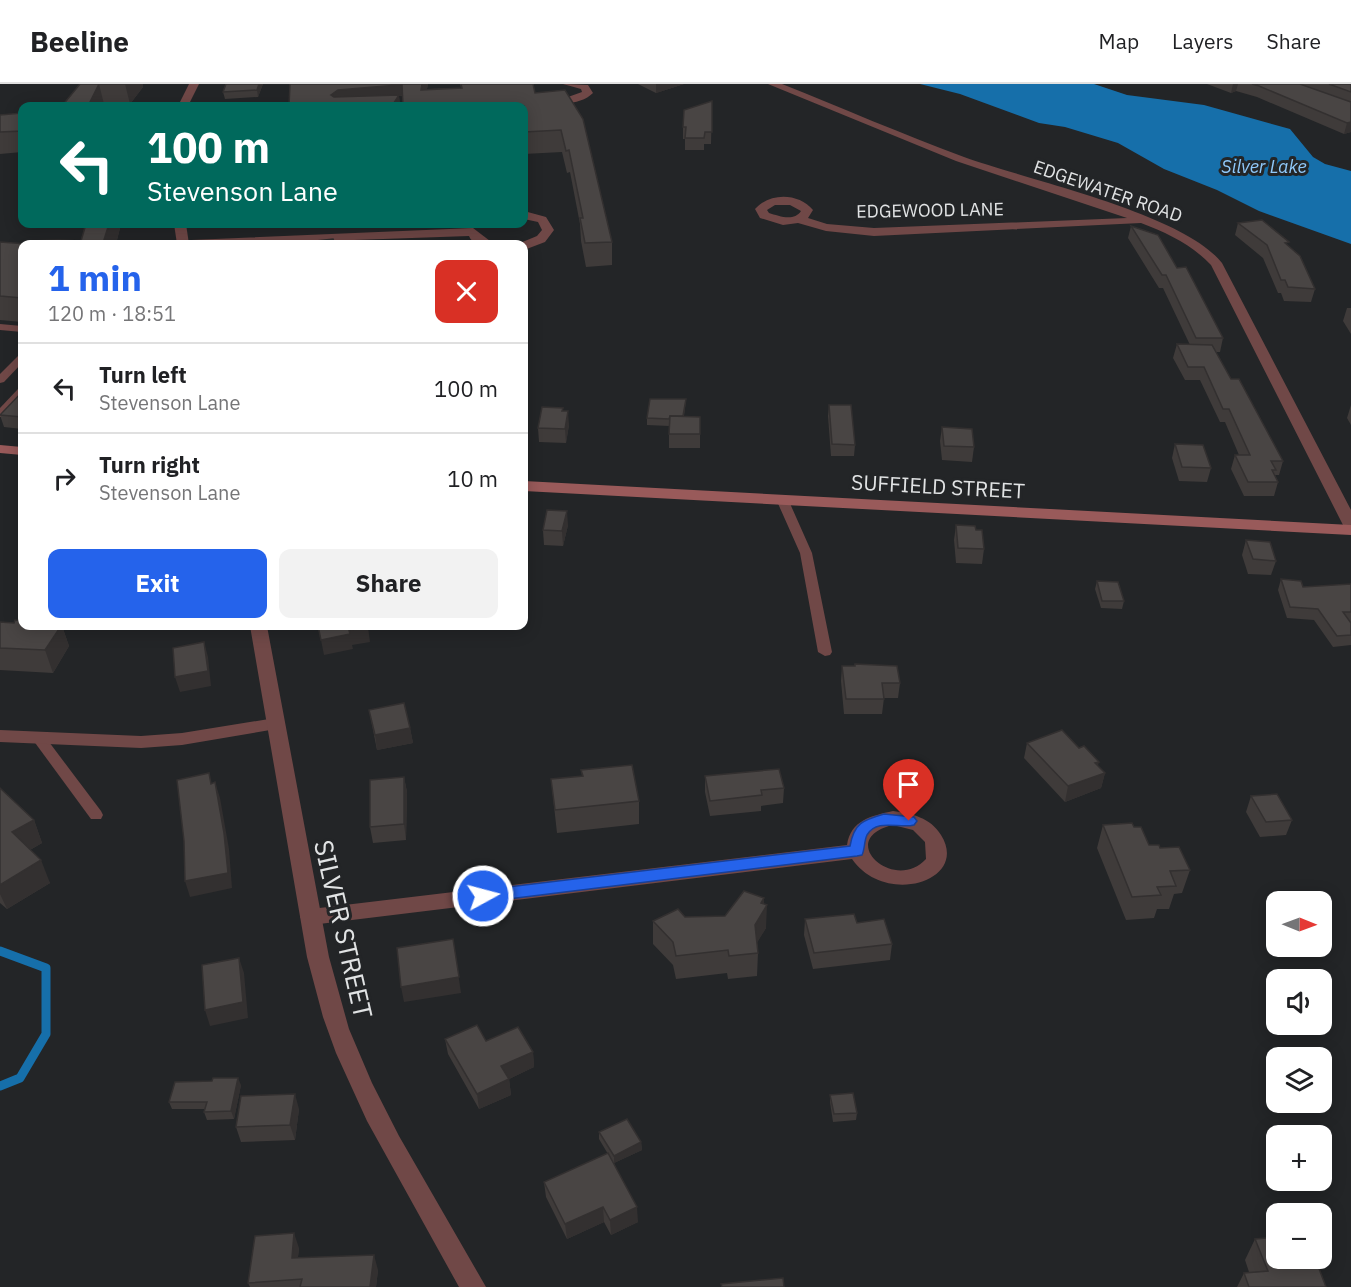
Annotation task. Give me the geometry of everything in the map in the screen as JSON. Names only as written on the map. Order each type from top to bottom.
[{"type":"main road","points":[[0,449],[18,451]]},
{"type":"main road","name":"SUFFIELD STREET","points":[[528,486],[1351,530]]},
{"type":"street","points":[[185,102],[194,84]]},
{"type":"street","points":[[567,84],[584,87],[588,93],[581,98],[568,100],[554,99],[539,94],[556,85],[567,84]]},
{"type":"street","name":"EDGEWATER ROAD","points":[[773,84],[959,159],[1072,211],[1145,221],[1194,243],[1216,263],[1351,525]]},
{"type":"street","name":"EDGEWOOD LANE","points":[[798,219],[826,227],[874,232],[1072,211],[1145,221]]},
{"type":"street","points":[[528,216],[542,220],[548,230],[541,240],[528,245]]},
{"type":"street","points":[[250,240],[476,228]]},
{"type":"street","name":"SILVER STREET","points":[[259,630],[328,1000],[347,1053],[408,1178],[473,1287]]},
{"type":"street","points":[[0,736],[163,741],[275,724]]},
{"type":"street","points":[[311,917],[857,851]]},
{"type":"lane","points":[[2,330],[18,329]]},
{"type":"lane","points":[[0,380],[18,362]]},
{"type":"lane","points":[[0,414],[18,395]]},
{"type":"lane","points":[[782,499],[806,553],[825,652]]},
{"type":"lane","points":[[38,737],[96,815]]},
{"type":"water","name":"Silver Lake","points":[[920,84],[1094,84],[1127,95],[1204,105],[1290,129],[1313,157],[1325,164],[1351,171],[1351,244],[1259,211],[1217,190],[1164,169],[1118,143],[1065,127],[1039,123],[960,94]]},
{"type":"building","points":[[80,84],[99,84],[90,102],[65,102]]},
{"type":"building","points":[[226,84],[259,84],[257,90],[223,92]]},
{"type":"building","points":[[290,84],[410,84],[338,90],[331,95],[334,97],[399,95],[395,102],[289,102]]},
{"type":"building","points":[[402,84],[422,84],[421,90],[462,88],[461,84],[533,84],[535,93],[565,90],[583,119],[612,242],[585,243],[580,218],[583,218],[569,150],[566,151],[561,130],[528,132],[528,102],[403,102]]},
{"type":"building","points":[[1252,84],[1300,84],[1351,102],[1351,122],[1347,123]]},
{"type":"building","points":[[1329,84],[1351,84],[1351,92]]},
{"type":"building","points":[[712,101],[712,132],[705,132],[704,138],[685,138],[684,110]]},
{"type":"building","points":[[18,113],[18,131],[0,132],[0,115]]},
{"type":"building","points":[[1262,220],[1289,242],[1285,243],[1300,256],[1315,289],[1288,287],[1285,280],[1281,280],[1267,245],[1238,223]]},
{"type":"building","points":[[1131,226],[1158,235],[1177,268],[1186,267],[1223,338],[1196,338],[1166,275],[1162,275]]},
{"type":"building","points":[[85,228],[108,228],[104,240],[81,240]]},
{"type":"building","points":[[0,242],[18,243],[18,298],[0,296]]},
{"type":"building","points":[[1177,344],[1212,345],[1231,379],[1239,379],[1283,461],[1271,461],[1276,470],[1272,470],[1278,482],[1248,482],[1235,455],[1250,455],[1229,409],[1223,409],[1204,367],[1188,367]]},
{"type":"building","points":[[18,396],[18,417],[0,415]]},
{"type":"building","points":[[650,399],[686,399],[683,416],[670,416],[669,419],[647,418]]},
{"type":"building","points":[[829,405],[851,405],[855,445],[832,444]]},
{"type":"building","points":[[542,407],[563,408],[562,411],[568,411],[565,429],[538,428]]},
{"type":"building","points":[[670,416],[700,417],[700,434],[669,434]]},
{"type":"building","points":[[942,427],[972,429],[974,447],[944,446]]},
{"type":"building","points":[[1175,444],[1203,445],[1211,468],[1182,467]]},
{"type":"building","points":[[547,510],[567,511],[562,531],[543,530]]},
{"type":"building","points":[[956,525],[975,526],[976,530],[982,530],[984,549],[958,548]]},
{"type":"building","points":[[1246,540],[1270,542],[1276,561],[1253,559]]},
{"type":"building","points":[[1281,579],[1301,581],[1303,587],[1351,584],[1351,612],[1343,612],[1351,623],[1351,635],[1337,636],[1318,609],[1290,607]]},
{"type":"building","points":[[1097,581],[1118,582],[1124,601],[1102,601]]},
{"type":"building","points":[[15,620],[18,620],[18,630],[58,630],[45,650],[0,648],[0,622],[14,623]]},
{"type":"building","points":[[319,630],[349,630],[350,634],[321,640]]},
{"type":"building","points":[[204,642],[208,671],[175,677],[173,648]]},
{"type":"building","points":[[855,664],[897,666],[900,683],[882,683],[884,699],[846,699],[842,666],[855,666]]},
{"type":"building","points":[[404,703],[410,728],[375,735],[369,710]]},
{"type":"building","points":[[1062,730],[1079,748],[1084,746],[1099,762],[1095,763],[1105,773],[1068,786],[1027,743]]},
{"type":"building","points":[[632,765],[639,801],[555,810],[551,779],[583,776],[581,770]]},
{"type":"building","points":[[779,769],[784,788],[761,790],[762,795],[710,801],[705,776]]},
{"type":"building","points":[[209,773],[211,784],[215,782],[228,873],[185,881],[184,841],[177,780]]},
{"type":"building","points":[[404,777],[404,824],[370,827],[370,780]]},
{"type":"building","points":[[0,788],[34,820],[12,832],[41,860],[0,885]]},
{"type":"building","points":[[1277,794],[1292,820],[1266,822],[1251,796]]},
{"type":"building","points":[[1132,823],[1134,827],[1141,827],[1149,845],[1159,845],[1160,848],[1179,847],[1190,870],[1170,871],[1176,886],[1157,887],[1161,895],[1132,897],[1103,825]]},
{"type":"building","points":[[744,891],[764,898],[761,903],[767,905],[755,925],[758,953],[729,956],[728,950],[676,956],[673,942],[653,921],[678,909],[685,917],[725,916]]},
{"type":"building","points":[[854,914],[857,923],[884,919],[892,944],[814,953],[805,919]]},
{"type":"building","points":[[453,939],[459,977],[401,987],[397,948]]},
{"type":"building","points":[[239,958],[243,1002],[205,1010],[202,965]]},
{"type":"building","points":[[477,1025],[486,1041],[518,1027],[533,1052],[501,1066],[509,1079],[477,1094],[445,1039]]},
{"type":"building","points":[[213,1078],[238,1078],[231,1111],[204,1112],[207,1102],[169,1102],[175,1082],[212,1081]]},
{"type":"building","points":[[853,1093],[857,1113],[834,1114],[830,1095]]},
{"type":"building","points":[[295,1094],[290,1125],[236,1127],[241,1096]]},
{"type":"building","points":[[627,1119],[641,1142],[614,1156],[599,1132]]},
{"type":"building","points":[[608,1153],[637,1207],[610,1220],[603,1207],[565,1224],[544,1182]]},
{"type":"building","points":[[294,1233],[292,1258],[374,1255],[370,1287],[300,1287],[302,1279],[248,1283],[255,1236]]},
{"type":"building","points":[[1266,1238],[1266,1266],[1255,1239]]},
{"type":"building","points":[[1267,1269],[1319,1269],[1326,1287],[1249,1287],[1244,1273],[1268,1271]]},
{"type":"building","points":[[783,1278],[784,1287],[722,1287],[721,1284]]},
{"type":"waterway","points":[[0,951],[46,968],[46,1034],[20,1078],[0,1086]]},
{"type":"route","points":[[483,896],[857,851],[857,838],[870,824],[893,818],[909,821]]}]
